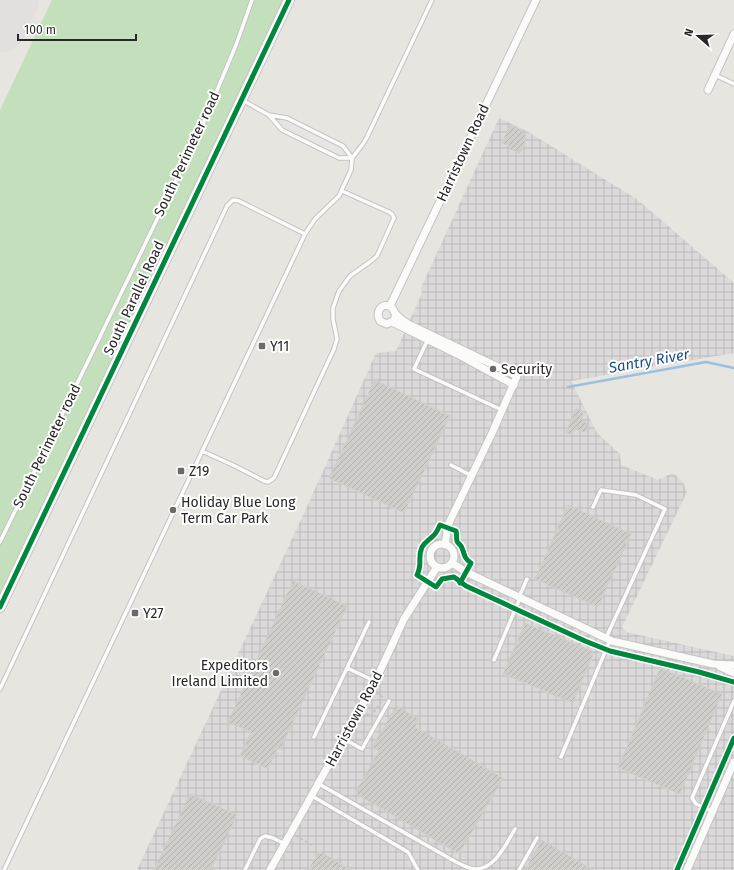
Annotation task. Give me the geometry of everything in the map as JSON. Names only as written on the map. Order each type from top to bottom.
[{"type":"main road","name":"South Parallel Road","points":[[0,607],[289,0]]},
{"type":"street","name":"Harristown Road","points":[[514,385],[428,339],[392,322],[387,324],[382,323],[377,316],[381,308],[384,306],[390,306],[536,0]]},
{"type":"street","points":[[708,90],[734,34]]},
{"type":"street","points":[[390,306],[394,309],[396,314],[408,324],[517,376],[503,410],[448,525],[445,545]]},
{"type":"street","points":[[392,322],[396,317],[396,314]]},
{"type":"street","points":[[445,545],[448,546],[453,552],[454,558],[446,567],[436,567],[431,561],[431,553],[436,546],[445,545]]},
{"type":"street","points":[[452,562],[466,572],[608,639],[713,664],[734,673]]},
{"type":"street","name":"Harristown Road","points":[[270,870],[375,682],[404,619],[436,567]]},
{"type":"street","points":[[713,664],[734,665]]},
{"type":"street","points":[[687,870],[734,762]]},
{"type":"lane","name":"South Perimeter road","points":[[0,542],[201,129],[236,45],[252,0]]},
{"type":"lane","points":[[4,870],[305,234],[315,219],[339,196],[342,191],[351,170],[352,158],[367,137],[432,0]]},
{"type":"lane","points":[[715,75],[734,84]]},
{"type":"lane","points":[[241,99],[269,115],[282,130],[339,158],[352,158]]},
{"type":"lane","points":[[269,115],[287,118],[343,146],[352,158]]},
{"type":"lane","points":[[202,451],[264,481],[268,482],[274,478],[334,349],[337,339],[332,319],[333,308],[339,291],[350,276],[377,256],[394,218],[389,212],[342,191]]},
{"type":"lane","points":[[0,689],[227,206],[233,200],[239,201],[305,234]]},
{"type":"lane","points":[[428,339],[414,369],[503,410]]},
{"type":"lane","points":[[451,465],[472,476]]},
{"type":"lane","points":[[561,757],[608,639],[666,509],[636,495],[601,490],[593,507]]},
{"type":"lane","points":[[494,660],[527,579]]},
{"type":"lane","points":[[314,738],[369,622]]},
{"type":"lane","points":[[347,668],[375,682]]},
{"type":"lane","points":[[344,739],[362,749],[389,701]]},
{"type":"lane","points":[[712,811],[696,804],[692,798],[734,701]]},
{"type":"lane","points":[[319,784],[456,862],[475,869],[485,869],[494,864],[515,829]]},
{"type":"lane","points":[[312,796],[408,852],[418,870]]},
{"type":"lane","points":[[245,870],[260,839],[265,836],[285,844]]},
{"type":"lane","points":[[519,870],[537,838]]},
{"type":"path","points":[[360,710],[371,716],[383,697]]},
{"type":"path","points":[[291,834],[312,845]]},
{"type":"shaded area","points":[[499,118],[527,131],[638,200],[734,283],[734,353],[571,381],[597,433],[620,454],[621,465],[658,480],[673,473],[683,482],[687,492],[622,627],[626,632],[734,656],[734,870],[137,870],[306,509],[376,353],[396,351],[422,293],[421,288]]},
{"type":"green space","points":[[52,0],[285,0],[0,595],[0,110]]},
{"type":"building","points":[[510,125],[522,130],[526,136],[525,144],[520,153],[510,149],[511,147],[502,143]]},
{"type":"building","points":[[375,380],[450,416],[404,513],[329,478]]},
{"type":"building","points":[[578,408],[582,411],[582,420],[588,427],[586,431],[583,432],[575,429],[572,435],[566,432],[573,416],[573,412]]},
{"type":"building","points":[[568,505],[631,534],[598,607],[535,579]]},
{"type":"building","points":[[293,581],[347,606],[281,748],[278,747],[268,769],[240,756],[251,732],[228,722]]},
{"type":"building","points":[[525,623],[594,652],[573,703],[503,674]]},
{"type":"building","points":[[660,668],[722,694],[680,794],[618,768]]},
{"type":"building","points":[[396,706],[419,719],[415,727],[503,778],[459,854],[355,793],[379,751],[372,747]]},
{"type":"building","points":[[190,794],[237,815],[211,870],[154,870]]},
{"type":"building","points":[[542,840],[593,870],[525,870]]},
{"type":"building","points":[[319,851],[351,870],[308,870]]},
{"type":"waterway","name":"Santry River","points":[[568,387],[706,362],[734,368]]},
{"type":"taxiway","points":[[0,16],[9,0]]},
{"type":"runway","points":[[0,26],[12,0]]},
{"type":"cycle path","points":[[0,607],[289,0]]},
{"type":"cycle path","points":[[460,583],[471,563],[464,555],[461,546],[457,541],[456,531],[440,525],[435,534],[422,547],[420,554],[420,568],[417,575],[436,587],[442,579],[454,577],[466,586],[610,651],[699,672],[734,682]]},
{"type":"cycle path","points":[[677,870],[734,738]]},
{"type":"place","name":"Y11","points":[[262,346]]},
{"type":"place","name":"Security","points":[[493,369]]},
{"type":"place","name":"Z19","points":[[181,471]]},
{"type":"place","name":"Holiday Blue Long Term Car Park","points":[[173,510]]},
{"type":"place","name":"Y27","points":[[135,613]]},
{"type":"place","name":"Expeditors Ireland Limited","points":[[276,673]]}]
